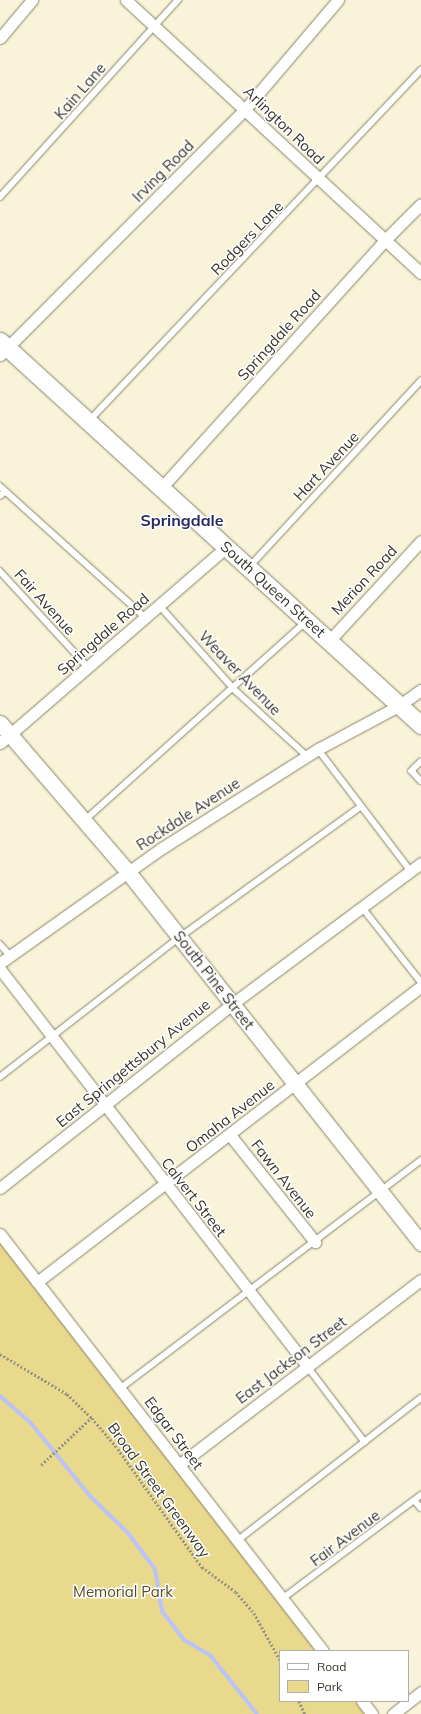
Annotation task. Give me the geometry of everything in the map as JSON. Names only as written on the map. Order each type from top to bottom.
[{"type":"main road","name":"South Queen Street","points":[[3,348],[89,421],[306,622],[421,725]]},
{"type":"street","points":[[0,38],[32,0]]},
{"type":"street","name":"Arlington Road","points":[[126,0],[246,108],[384,241],[421,273]]},
{"type":"street","name":"Irving Road","points":[[3,348],[246,108],[338,0]]},
{"type":"street","name":"Springdale Road","points":[[162,487],[384,241],[421,204]]},
{"type":"street","name":"Merion Road","points":[[329,641],[421,540]]},
{"type":"street","name":"Springdale Road","points":[[5,739],[226,547]]},
{"type":"street","name":"Rockdale Avenue","points":[[0,963],[128,872],[318,749],[400,705],[421,690]]},
{"type":"street","name":"South Pine Street","points":[[0,723],[5,739],[85,820],[128,872],[421,1243]]},
{"type":"street","name":"East Springettsbury Avenue","points":[[0,1188],[232,1004],[421,863]]},
{"type":"street","name":"Calvert Street","points":[[0,969],[249,1293],[308,1367]]},
{"type":"street","name":"Omaha Avenue","points":[[37,1282],[166,1185],[421,986]]},
{"type":"street","name":"Fawn Avenue","points":[[230,1135],[315,1242]]},
{"type":"street","name":"Edgar Street","points":[[0,1234],[180,1464],[237,1541],[322,1650]]},
{"type":"street","name":"East Jackson Street","points":[[180,1464],[421,1280]]},
{"type":"street","points":[[409,1701],[421,1692]]},
{"type":"street","points":[[363,1702],[372,1714]]},
{"type":"street","points":[[393,1714],[408,1702]]},
{"type":"lane","name":"Kain Lane","points":[[0,197],[178,0]]},
{"type":"lane","name":"Rodgers Lane","points":[[89,421],[421,70]]},
{"type":"lane","name":"Hart Avenue","points":[[248,568],[421,381]]},
{"type":"lane","points":[[0,486],[145,617]]},
{"type":"lane","points":[[0,496],[5,492]]},
{"type":"lane","name":"Fair Avenue","points":[[0,571],[88,668]]},
{"type":"lane","name":"Weaver Avenue","points":[[159,605],[234,689],[307,756]]},
{"type":"lane","points":[[85,820],[234,689],[306,622]]},
{"type":"lane","points":[[318,749],[360,807],[411,871]]},
{"type":"lane","points":[[421,762],[412,771],[421,781]]},
{"type":"lane","points":[[0,1077],[180,937],[360,807]]},
{"type":"lane","points":[[362,907],[421,982]]},
{"type":"lane","points":[[0,944],[10,955]]},
{"type":"lane","points":[[121,1388],[249,1293],[421,1160]]},
{"type":"lane","name":"Calvert Street","points":[[308,1367],[365,1442]]},
{"type":"lane","points":[[237,1541],[421,1398]]},
{"type":"lane","name":"Fair Avenue","points":[[282,1599],[421,1495]]},
{"type":"lane","points":[[415,1500],[421,1508]]},
{"type":"path","name":"Broad Street Greenway","points":[[0,1354],[67,1394],[92,1418],[118,1450],[202,1567],[236,1592],[254,1613],[279,1658]]},
{"type":"path","points":[[41,1465],[92,1418]]},
{"type":"path","points":[[300,1702],[305,1714]]},
{"type":"green space","name":"Memorial Park","points":[[0,1234],[322,1650],[279,1650],[279,1702],[363,1702],[372,1714],[0,1714]]},
{"type":"waterway","points":[[0,1396],[30,1422],[90,1496],[128,1533],[155,1569],[162,1611],[184,1640],[210,1655],[257,1714]]},
{"type":"district","name":"Springdale","points":[[182,520]]}]
